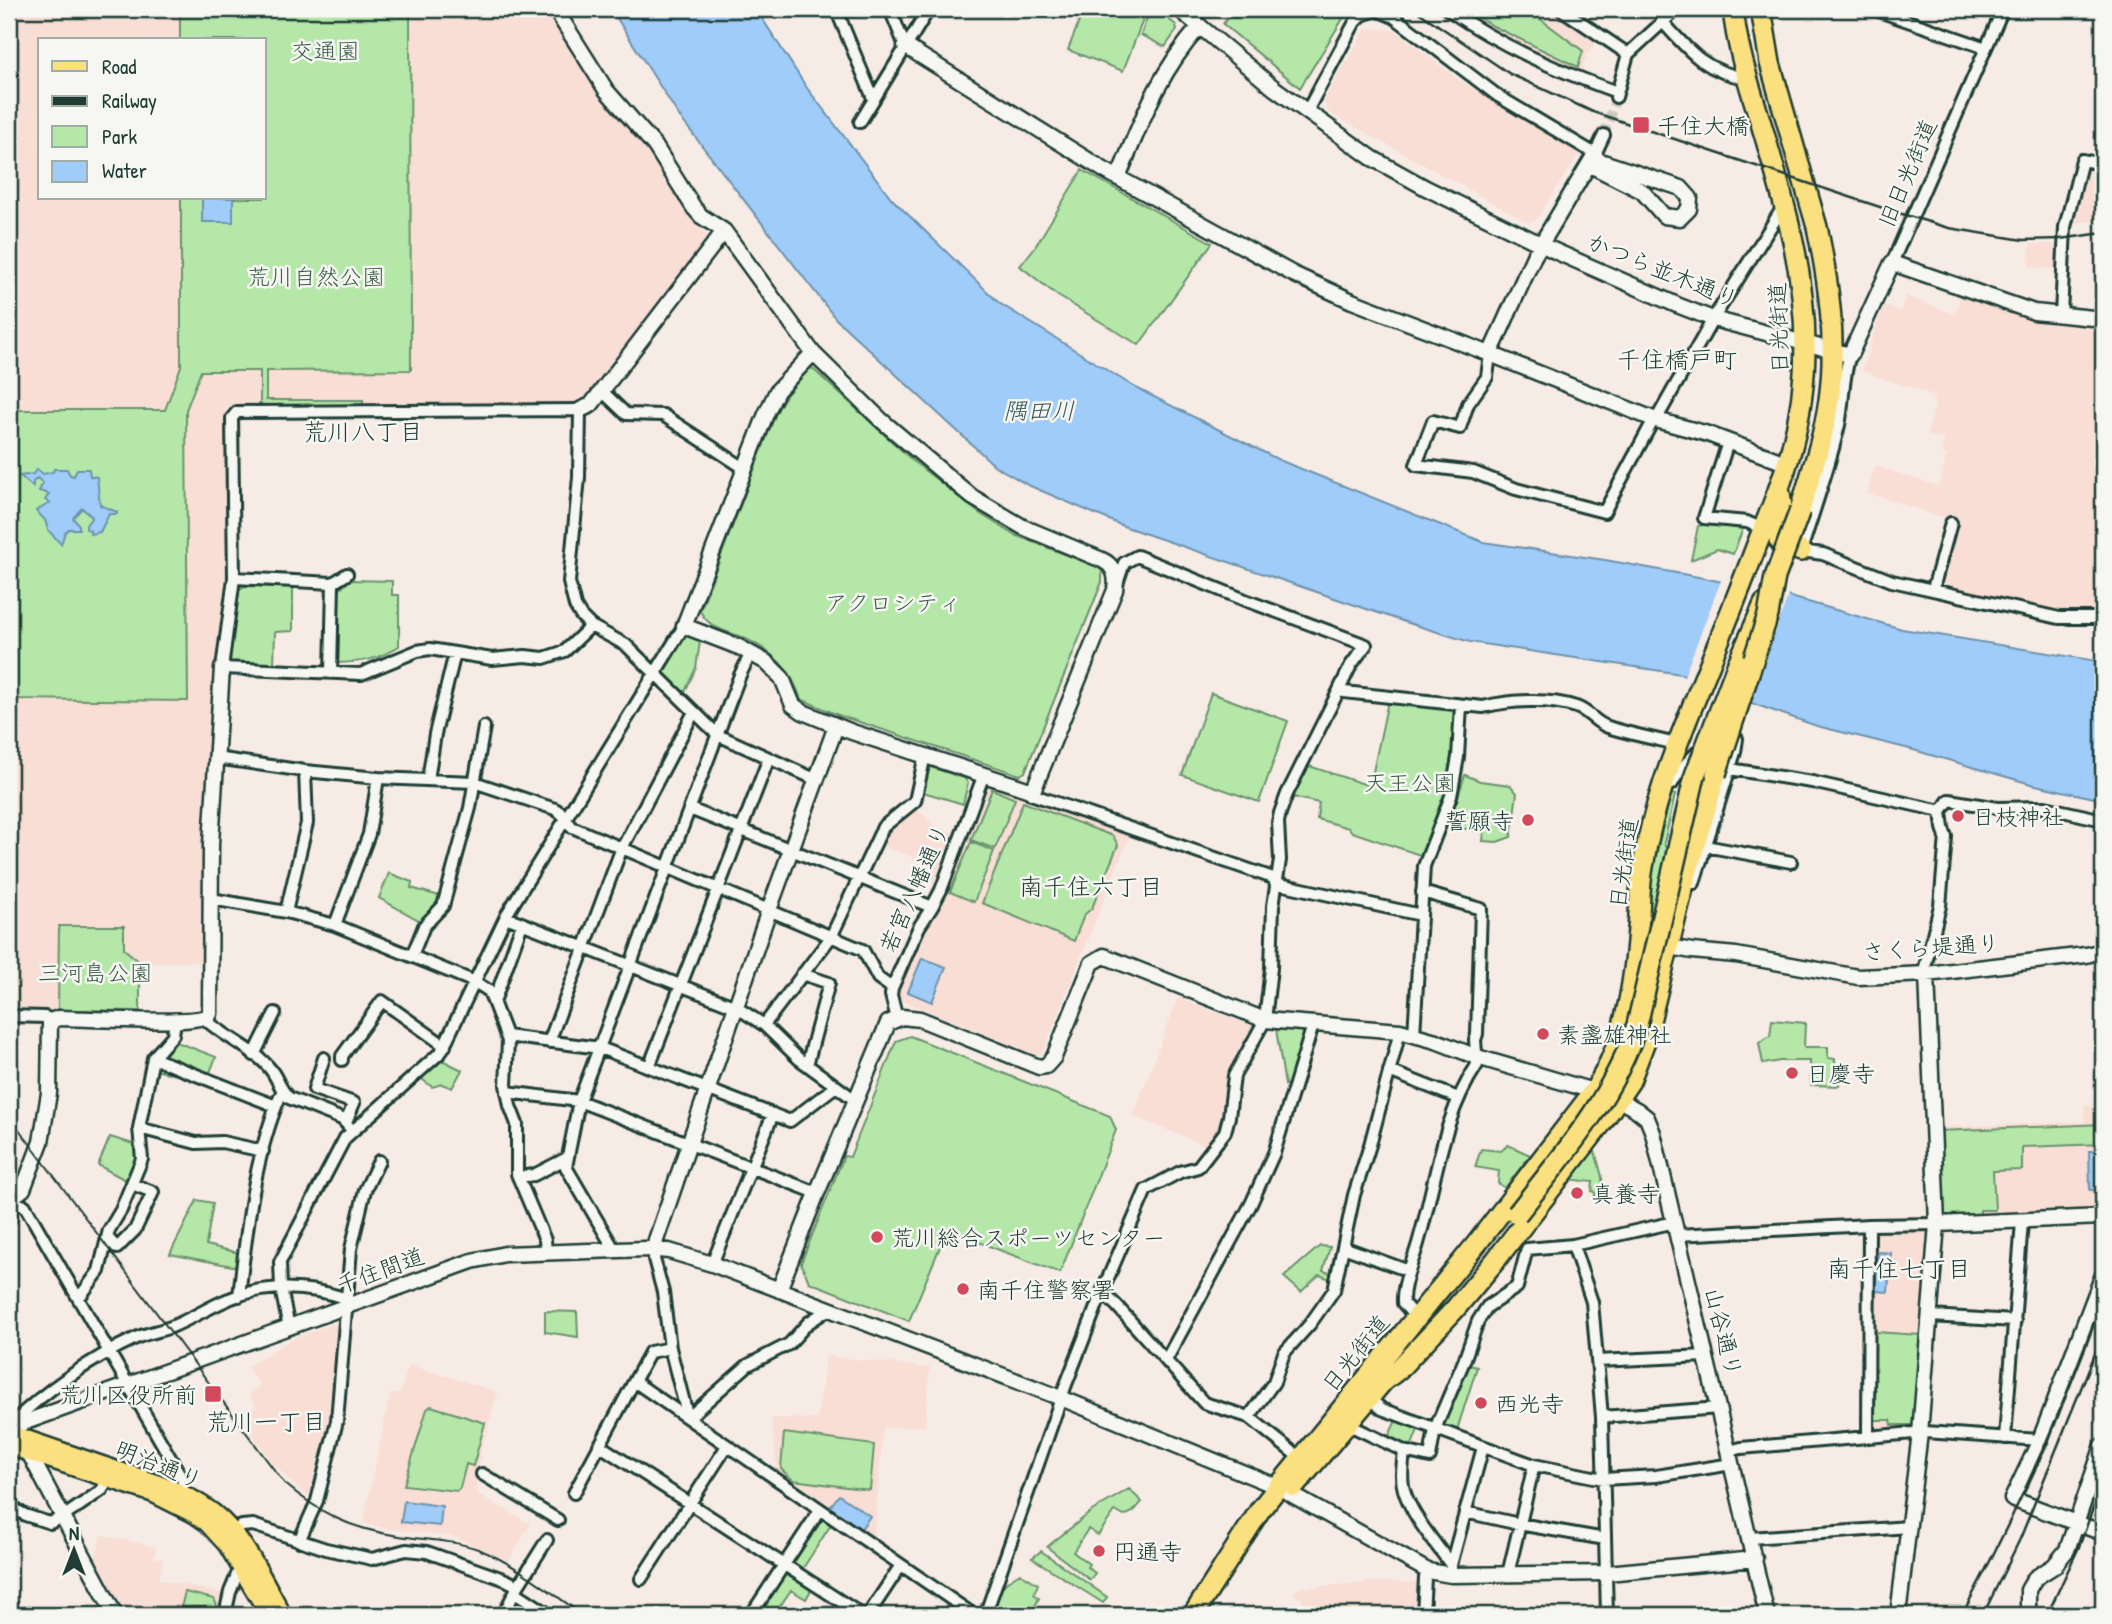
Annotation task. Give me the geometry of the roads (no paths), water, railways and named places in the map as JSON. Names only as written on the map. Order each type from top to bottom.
[{"type":"highway","name":"日光街道","points":[[1208,1615],[1284,1490],[1300,1458],[1478,1242],[1594,1091],[1618,1044],[1626,1016],[1637,941],[1642,869],[1654,813],[1677,744],[1780,488],[1802,408],[1805,343],[1800,264],[1747,78],[1733,9]]},
{"type":"highway","name":"日光街道","points":[[1193,1615],[1284,1490],[1347,1424],[1517,1214],[1601,1104],[1629,1050],[1695,775],[1722,701],[1775,577],[1800,510],[1841,353],[1832,321],[1823,255],[1770,63],[1761,9]]},
{"type":"highway","points":[[1780,488],[1783,515],[1779,540],[1782,544],[1801,551]]},
{"type":"highway","name":"日光街道","points":[[1382,1382],[1398,1370],[1455,1309],[1519,1231],[1619,1100],[1630,1081],[1645,1041],[1698,830],[1723,771],[1768,615],[1775,577]]},
{"type":"main road","name":"明治通り","points":[[9,1431],[182,1493],[208,1509],[232,1531],[246,1550],[283,1615]]},
{"type":"main road","name":"明治通り","points":[[9,1446],[161,1497],[194,1514],[218,1534],[241,1565],[269,1615]]},
{"type":"street","points":[[555,9],[607,90],[655,146],[694,208],[724,231],[813,353],[881,420],[972,497],[1023,527],[1109,563],[1115,572],[1115,590]]},
{"type":"street","points":[[836,9],[873,98]]},
{"type":"street","points":[[890,9],[905,46],[1118,178],[1293,274],[1352,301],[1655,419],[1788,464]]},
{"type":"street","points":[[860,122],[929,9]]},
{"type":"street","name":"かつら並木通り","points":[[1179,9],[1274,88],[1372,158],[1426,188],[1541,244],[1713,319],[1841,353]]},
{"type":"street","points":[[1447,9],[1488,37],[1527,57],[1617,94],[1628,54],[1677,9]]},
{"type":"street","points":[[1561,9],[1628,54]]},
{"type":"street","points":[[1873,9],[1986,48]]},
{"type":"street","name":"旧日光街道","points":[[1841,353],[1892,262],[2003,9]]},
{"type":"street","points":[[1307,111],[1355,22],[1362,15],[1377,10],[1394,17],[1498,96],[1594,157],[1600,161],[1681,188],[1690,198],[1689,209],[1680,218],[1664,216],[1642,191],[1596,168],[1594,157]]},
{"type":"street","points":[[1662,21],[1702,63],[1747,78]]},
{"type":"street","points":[[1118,178],[1158,84],[1173,58],[1200,26]]},
{"type":"street","points":[[1604,135],[1594,157],[1524,276],[1490,354],[1487,377],[1468,404],[1460,428],[1433,421],[1416,465],[1473,472],[1516,489],[1604,512],[1713,319],[1785,204]]},
{"type":"street","points":[[2061,316],[2065,226],[2082,160],[2103,164]]},
{"type":"street","points":[[205,1019],[211,1008],[211,899],[216,758],[222,668],[234,579],[232,418],[237,412],[580,410],[591,405],[724,231]]},
{"type":"street","points":[[1892,262],[2034,312],[2103,318]]},
{"type":"street","points":[[349,1126],[423,1068],[444,1046],[506,917],[684,626],[744,468],[777,391],[813,353]]},
{"type":"street","points":[[1841,353],[1846,366],[1842,409],[1834,446],[1801,551],[1822,554],[1892,581],[2059,618],[2103,618]]},
{"type":"street","points":[[602,391],[626,414],[663,415],[744,468]]},
{"type":"street","points":[[580,410],[579,477],[569,582],[575,606],[591,626],[626,645],[718,735],[817,780]]},
{"type":"street","points":[[1728,442],[1704,518],[1746,522],[1763,529]]},
{"type":"street","points":[[1933,589],[1951,523]]},
{"type":"street","points":[[988,1615],[988,1607],[1061,1398],[1102,1292],[1146,1190],[1180,1172],[1198,1167],[1225,1132],[1234,1076],[1265,1020],[1275,881],[1280,860],[1280,813],[1351,665],[1366,645],[1137,556],[1124,563],[1031,794],[1275,881],[1421,915]]},
{"type":"street","points":[[234,579],[333,583],[347,574]]},
{"type":"street","points":[[331,673],[333,583]]},
{"type":"street","points":[[222,668],[361,674],[417,651],[430,649],[492,659],[554,656],[565,651],[591,626]]},
{"type":"street","points":[[684,626],[751,653],[778,673],[797,709],[836,726],[1033,791]]},
{"type":"street","points":[[428,780],[435,734],[455,653]]},
{"type":"street","points":[[614,1250],[566,1167],[579,1101],[740,675],[751,653]]},
{"type":"street","points":[[1339,690],[1483,707],[1500,702],[1575,706],[1591,714],[1605,727],[1677,744]]},
{"type":"street","points":[[1249,1417],[1274,1382],[1284,1353],[1310,1324],[1334,1290],[1354,1195],[1389,1071],[1407,1033],[1424,866],[1451,796],[1458,757],[1460,705]]},
{"type":"street","points":[[549,1042],[621,850],[694,712]]},
{"type":"street","points":[[688,1418],[670,1348],[663,1292],[654,1259],[656,1240],[836,726]]},
{"type":"street","points":[[412,956],[424,926],[443,906],[470,808],[484,727]]},
{"type":"street","points":[[1654,813],[1666,797],[1679,770],[1712,738],[1726,734],[1737,739],[1723,771],[1705,846],[1680,930],[1684,942],[1692,951]]},
{"type":"street","points":[[764,1025],[831,937],[883,827],[915,801],[925,755]]},
{"type":"street","points":[[216,758],[378,778],[474,782],[555,809],[572,827],[621,850],[863,950],[878,978],[892,988]]},
{"type":"street","points":[[649,1067],[769,758]]},
{"type":"street","points":[[286,912],[307,823],[305,771]]},
{"type":"street","points":[[1723,771],[1812,782],[1941,811]]},
{"type":"street","name":"若宮八幡通り","points":[[897,1018],[891,995],[892,988],[919,927],[932,907],[984,774]]},
{"type":"street","points":[[335,925],[369,834],[378,778]]},
{"type":"street","points":[[1898,1615],[1920,1433],[1937,1224],[1925,967],[1940,906],[1947,837],[1941,811],[1948,800],[1998,808],[2045,807],[2103,820]]},
{"type":"street","points":[[690,809],[932,907]]},
{"type":"street","points":[[1705,846],[1791,862]]},
{"type":"street","points":[[1416,1318],[1404,1303],[1409,1271],[1420,1239],[1447,1130],[1458,1098],[1477,1065],[1480,909],[1422,892]]},
{"type":"street","points":[[211,899],[286,912],[335,925],[474,982],[489,991],[506,1036],[508,1092],[517,1124],[518,1177],[545,1240],[546,1252]]},
{"type":"street","points":[[506,917],[736,1007],[764,1025],[807,1065],[855,1100]]},
{"type":"street","points":[[494,1002],[522,923]]},
{"type":"street","name":"さくら堤通り","points":[[1637,941],[1858,977],[1927,974],[2103,951]]},
{"type":"street","name":"山谷通り","points":[[897,1018],[920,1019],[1039,1067],[1046,1066],[1054,1057],[1092,963],[1104,956],[1265,1020],[1407,1033],[1476,1057],[1594,1091],[1619,1100],[1647,1118],[1676,1228],[1767,1615]]},
{"type":"street","points":[[802,974],[829,983],[807,1065]]},
{"type":"street","points":[[342,1060],[342,1056],[382,1001],[444,1046]]},
{"type":"street","points":[[254,1055],[275,1013]]},
{"type":"street","points":[[9,1016],[45,1017],[52,1020],[205,1019],[271,1070],[282,1092],[289,1098],[349,1126]]},
{"type":"street","points":[[779,1290],[882,1033],[888,1023],[897,1018]]},
{"type":"street","points":[[9,1201],[23,1189],[41,1142],[47,1112],[49,1027],[52,1020]]},
{"type":"street","points":[[78,1297],[99,1271],[108,1238],[142,1159],[139,1129],[153,1058],[173,1035],[175,1020]]},
{"type":"street","points":[[1166,1360],[1251,1204],[1274,1153],[1313,1026]]},
{"type":"street","points":[[506,1036],[600,1048],[790,1121],[836,1086]]},
{"type":"street","points":[[153,1058],[275,1106]]},
{"type":"street","points":[[289,1328],[281,1288],[280,1262],[349,1126],[354,1103],[314,1088],[324,1058]]},
{"type":"street","points":[[1389,1071],[1458,1098]]},
{"type":"street","points":[[239,1296],[247,1224],[262,1152],[275,1106],[282,1092]]},
{"type":"street","points":[[508,1092],[579,1101],[817,1193]]},
{"type":"street","points":[[712,1264],[773,1114]]},
{"type":"street","points":[[139,1129],[195,1143],[222,1142],[262,1152]]},
{"type":"street","points":[[518,1177],[534,1175],[567,1158]]},
{"type":"street","points":[[299,1541],[317,1501],[337,1421],[354,1227],[365,1190],[379,1161]]},
{"type":"street","points":[[108,1238],[117,1248],[135,1230],[153,1192],[132,1184]]},
{"type":"street","points":[[9,1201],[25,1206],[183,1480],[182,1493]]},
{"type":"street","points":[[1347,1424],[1404,1451],[1430,1457],[1435,1429],[1478,1321],[1488,1307],[1517,1287],[1527,1249],[1676,1228],[2022,1222],[2103,1217]]},
{"type":"street","points":[[2005,1438],[2022,1222]]},
{"type":"street","points":[[1868,1436],[1869,1225]]},
{"type":"street","points":[[1573,1244],[1592,1302],[1602,1416],[1607,1615]]},
{"type":"street","points":[[1343,1247],[1409,1271]]},
{"type":"street","name":"千住間道","points":[[9,1431],[472,1261],[505,1254],[670,1251],[712,1264],[1061,1398],[1284,1490],[1428,1571],[1508,1574],[1607,1573],[1755,1559]]},
{"type":"street","points":[[2103,1275],[2040,1440],[2012,1499],[2103,1533]]},
{"type":"street","points":[[115,1615],[29,1453],[9,1431],[24,1411],[70,1376],[136,1338],[173,1326],[239,1296],[281,1288],[330,1293],[347,1300],[347,1306]]},
{"type":"street","points":[[1102,1292],[1204,1403],[1249,1417],[1300,1458]]},
{"type":"street","points":[[688,1418],[748,1365],[789,1344],[807,1323],[830,1309]]},
{"type":"street","points":[[1930,1316],[2015,1321]]},
{"type":"street","points":[[574,1493],[650,1352],[670,1348]]},
{"type":"street","points":[[1597,1361],[1706,1356]]},
{"type":"street","points":[[635,1382],[974,1615]]},
{"type":"street","points":[[1368,1398],[1382,1409],[1534,1465],[1603,1479],[1656,1476],[1731,1458],[1741,1448],[1868,1436],[1920,1433],[2040,1440]]},
{"type":"street","points":[[1602,1416],[1719,1408]]},
{"type":"street","points":[[599,1445],[862,1615]]},
{"type":"street","points":[[2028,1615],[2028,1590],[2035,1578],[2054,1566],[2064,1555],[2103,1445]]},
{"type":"street","points":[[642,1579],[727,1446]]},
{"type":"street","points":[[1451,1570],[1483,1447]]},
{"type":"street","points":[[1404,1451],[1404,1491],[1451,1570]]},
{"type":"street","points":[[1508,1574],[1534,1465]]},
{"type":"street","points":[[482,1474],[558,1520]]},
{"type":"street","points":[[9,1507],[50,1522],[63,1517],[103,1490],[108,1479]]},
{"type":"street","points":[[751,1615],[820,1510]]},
{"type":"street","points":[[1465,1512],[1605,1539]]},
{"type":"street","points":[[232,1531],[253,1525],[299,1541],[372,1559],[406,1550],[426,1552],[506,1580],[550,1615]]},
{"type":"street","points":[[1750,1538],[1909,1527]]},
{"type":"street","points":[[503,1615],[547,1540]]},
{"type":"street","points":[[225,1615],[230,1592],[241,1565]]},
{"type":"street","points":[[868,1615],[901,1565]]},
{"type":"street","points":[[1423,1615],[1425,1578],[1428,1571]]},
{"type":"street","points":[[2097,1615],[2103,1611]]},
{"type":"water","name":"隅田川","points":[[611,9],[756,9],[807,88],[892,199],[999,303],[1136,388],[1279,460],[1483,542],[1704,578],[1787,596],[1902,629],[2103,662],[2103,800],[2031,784],[1910,749],[1817,726],[1734,697],[1681,674],[1470,642],[1123,526],[1028,485],[995,466],[836,319],[679,116]]},
{"type":"water","points":[[202,200],[233,200],[233,222],[202,222]]},
{"type":"water","points":[[37,469],[43,474],[53,472],[54,469],[67,469],[70,475],[74,476],[77,469],[89,469],[90,476],[97,477],[100,505],[117,514],[109,514],[100,532],[90,534],[86,525],[92,517],[82,508],[73,518],[79,529],[65,532],[61,544],[36,511],[50,503],[45,500],[49,494],[39,491],[43,483],[37,478],[33,487],[20,476],[33,474]]},
{"type":"water","points":[[922,958],[946,967],[932,1002],[908,992]]},
{"type":"water","points":[[2089,1151],[2103,1151],[2103,1190],[2090,1190]]},
{"type":"water","points":[[1878,1252],[1891,1253],[1888,1292],[1875,1291]]},
{"type":"water","points":[[839,1495],[870,1516],[861,1529],[830,1507]]},
{"type":"water","points":[[404,1501],[442,1506],[440,1526],[401,1522]]},
{"type":"tunnel","points":[[1604,135],[1616,97]]},
{"type":"tram line","points":[[9,1116],[284,1483],[324,1512],[351,1524],[382,1533],[459,1544],[492,1555],[583,1615]]},
{"type":"railway","points":[[1414,9],[1510,74],[1593,112],[1892,211],[1949,228],[2023,240],[2060,239],[2103,233]]},
{"type":"railway","points":[[1962,1615],[2038,1460],[2103,1300]]},
{"type":"railway","points":[[1983,1615],[2020,1539],[2103,1334]]},
{"type":"railway","points":[[2047,1615],[2079,1547],[2103,1481]]},
{"type":"place","name":"千住大橋","points":[[1641,125]]},
{"type":"place","name":"日枝神社","points":[[1958,816]]},
{"type":"place","name":"誓願寺","points":[[1528,820]]},
{"type":"place","name":"素盞雄神社","points":[[1543,1034]]},
{"type":"place","name":"日慶寺","points":[[1792,1073]]},
{"type":"place","name":"真養寺","points":[[1577,1193]]},
{"type":"place","name":"荒川総合スポーツセンター","points":[[877,1237]]},
{"type":"place","name":"南千住警察署","points":[[963,1289]]},
{"type":"place","name":"荒川区役所前","points":[[213,1394]]},
{"type":"place","name":"西光寺","points":[[1481,1403]]},
{"type":"place","name":"円通寺","points":[[1099,1551]]},
{"type":"district","name":"千住橋戸町","points":[[1677,359]]},
{"type":"district","name":"荒川八丁目","points":[[363,431]]},
{"type":"district","name":"南千住六丁目","points":[[1091,886]]},
{"type":"district","name":"南千住七丁目","points":[[1899,1268]]},
{"type":"district","name":"荒川一丁目","points":[[266,1421]]},
{"type":"park label","name":"交通園","points":[[325,50]]},
{"type":"park label","name":"荒川自然公園","points":[[316,276]]},
{"type":"park label","name":"アクロシティ","points":[[893,602]]},
{"type":"park label","name":"天王公園","points":[[1410,782]]},
{"type":"park label","name":"三河島公園","points":[[95,972]]}]
